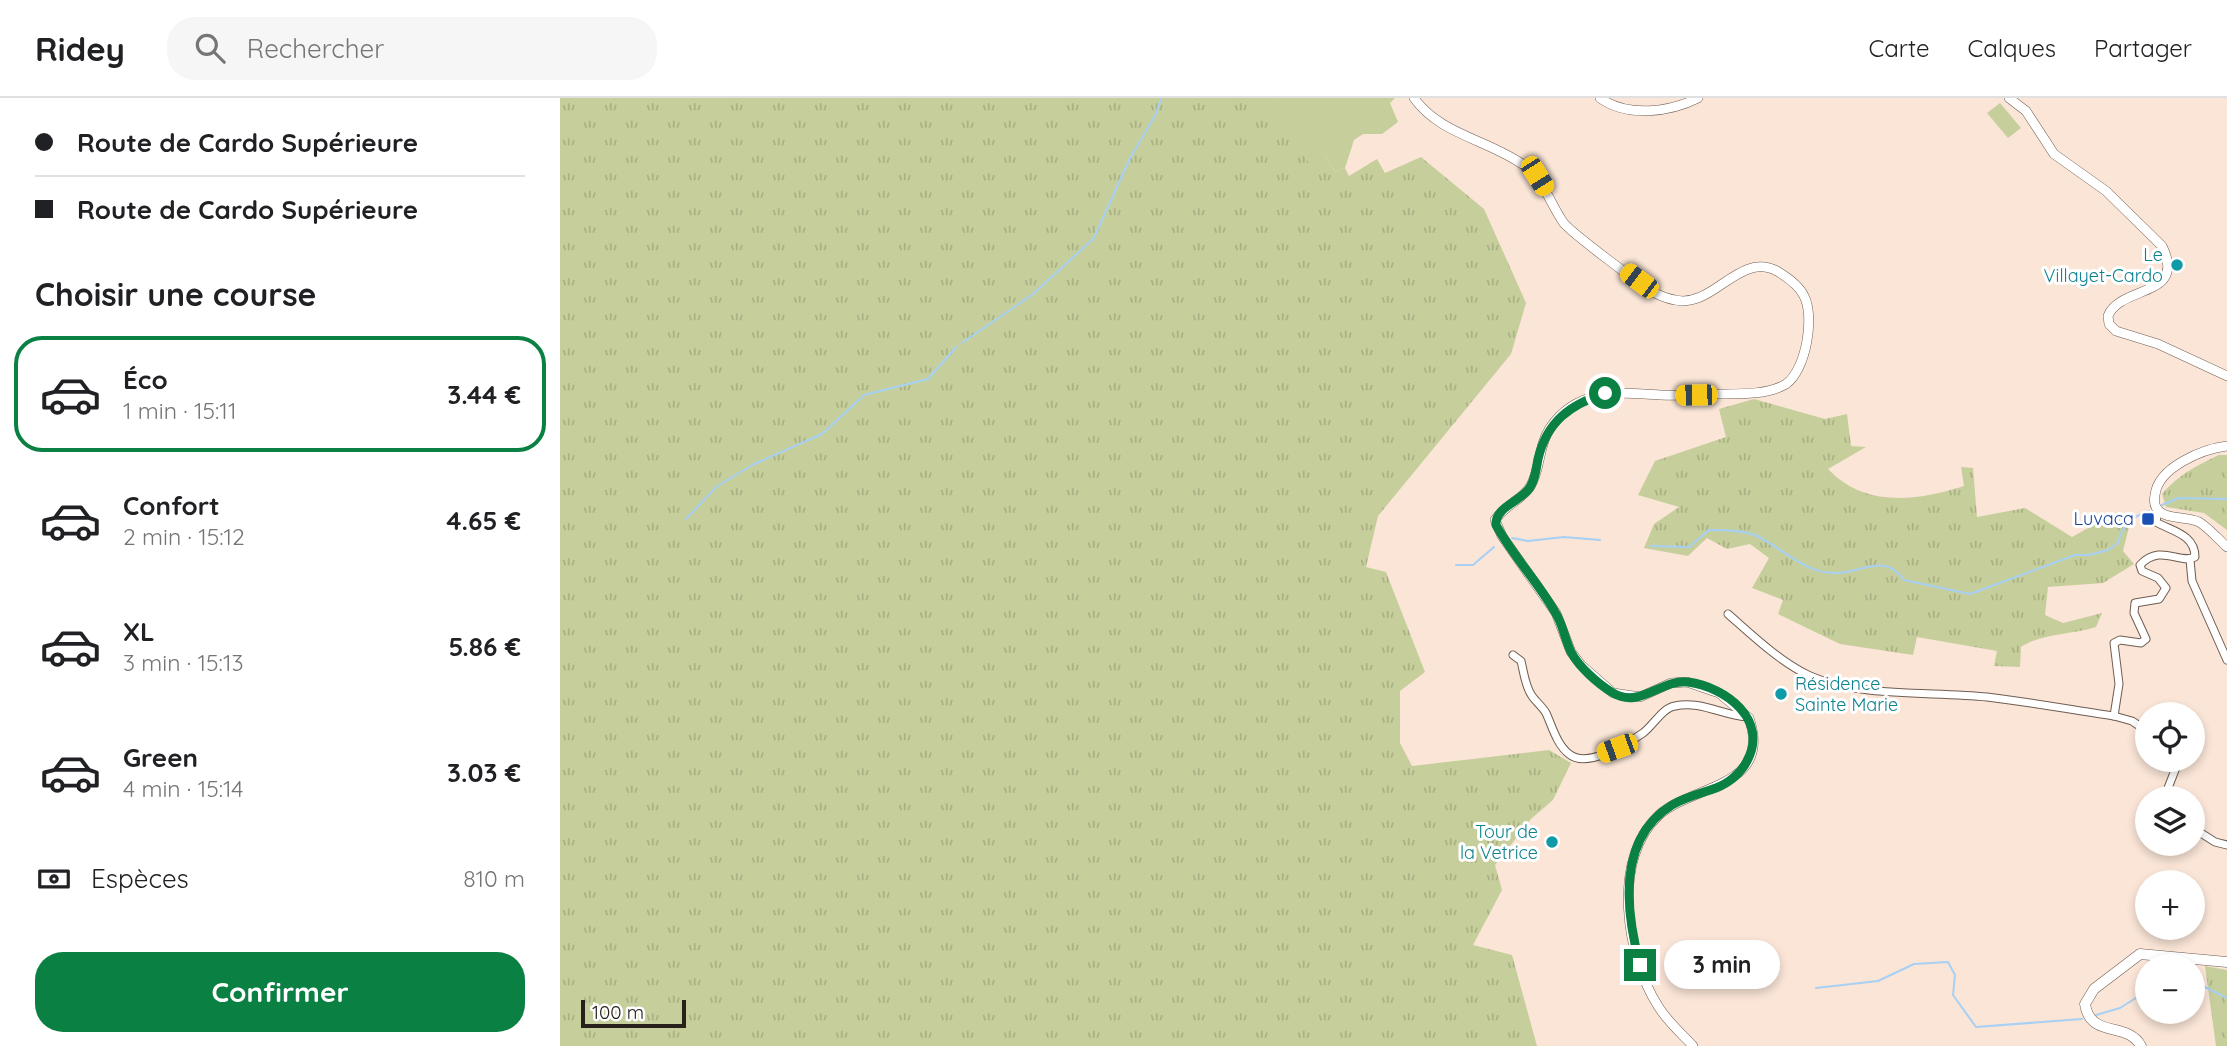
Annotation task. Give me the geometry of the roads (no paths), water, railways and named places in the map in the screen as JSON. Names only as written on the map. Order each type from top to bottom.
[{"type":"main road","points":[[2141,1046],[2132,1035],[2099,1027],[2093,1022],[2085,1004],[2094,989],[2140,954],[2227,962]]},
{"type":"street","points":[[1414,98],[1425,113],[1442,125],[1480,140],[1537,176],[1572,232],[1656,294],[1676,300],[1693,301],[1741,272],[1762,267],[1775,270],[1796,285],[1804,296],[1808,309],[1805,355],[1800,367],[1784,385],[1723,394],[1662,395],[1625,391],[1582,401],[1561,414],[1549,429],[1528,490],[1496,520],[1502,536],[1556,613],[1571,652],[1581,666],[1613,693],[1640,697],[1671,683],[1686,682],[1719,693],[1749,718],[1753,742],[1748,760],[1740,772],[1725,784],[1672,805],[1657,817],[1644,835],[1630,873],[1628,906],[1645,981],[1659,1008],[1693,1046]]},
{"type":"street","points":[[1600,98],[1620,107],[1660,110],[1668,110],[1698,98]]},
{"type":"street","points":[[2009,98],[2026,111],[2054,154],[2106,191],[2162,246],[2167,256],[2169,266],[2161,281],[2155,287],[2111,307],[2109,324],[2116,331],[2158,344],[2227,376]]},
{"type":"street","points":[[2114,716],[2119,684],[2114,643],[2120,640],[2141,643],[2146,639],[2134,613],[2135,603],[2159,599],[2166,588],[2158,578],[2142,571],[2140,565],[2150,557],[2168,554],[2190,560],[2196,558],[2195,551],[2185,536],[2156,522],[2156,488],[2164,475],[2213,448],[2227,446]]},
{"type":"street","points":[[2158,511],[2198,522],[2227,547]]},
{"type":"street","points":[[2190,560],[2192,581],[2227,660]]},
{"type":"street","points":[[1728,614],[1778,655],[1808,675],[1868,688],[1986,697],[2114,716],[2135,723]]},
{"type":"street","points":[[1513,655],[1521,661],[1527,685],[1544,709],[1559,740],[1567,753],[1576,758],[1585,759],[1617,748],[1653,725],[1666,709],[1675,705],[1695,706],[1749,718]]},
{"type":"street","points":[[2205,836],[2227,845]]},
{"type":"waterway","points":[[962,343],[1033,294],[1094,238],[1129,160],[1156,114],[1161,98]]},
{"type":"waterway","points":[[686,519],[716,487],[754,464],[822,434],[864,395],[928,379],[957,346]]},
{"type":"waterway","points":[[2162,505],[2178,498],[2227,499]]},
{"type":"waterway","points":[[1651,546],[1689,547],[1709,530],[1740,531],[1757,536],[1810,568],[1833,573],[1885,566],[1904,580],[1970,594],[2075,555],[2108,550],[2118,543],[2128,522],[2149,511]]},
{"type":"waterway","points":[[1512,538],[1528,541],[1564,537],[1600,540]]},
{"type":"waterway","points":[[1456,565],[1473,565],[1494,547]]},
{"type":"waterway","points":[[1816,988],[1878,981],[1914,964],[1948,962],[1955,975],[1953,995],[1976,1027],[2082,1019]]},
{"type":"waterway","points":[[2205,987],[2227,998]]},
{"type":"waterway","points":[[2096,1015],[2120,1008],[2135,999]]},
{"type":"place","name":"Le Villayet-Cardo","points":[[2177,265]]},
{"type":"place","name":"Luvaca","points":[[2148,519]]},
{"type":"place","name":"Résidence Sainte Marie","points":[[1781,694]]},
{"type":"place","name":"Tour de la Vetrice","points":[[1552,842]]}]
